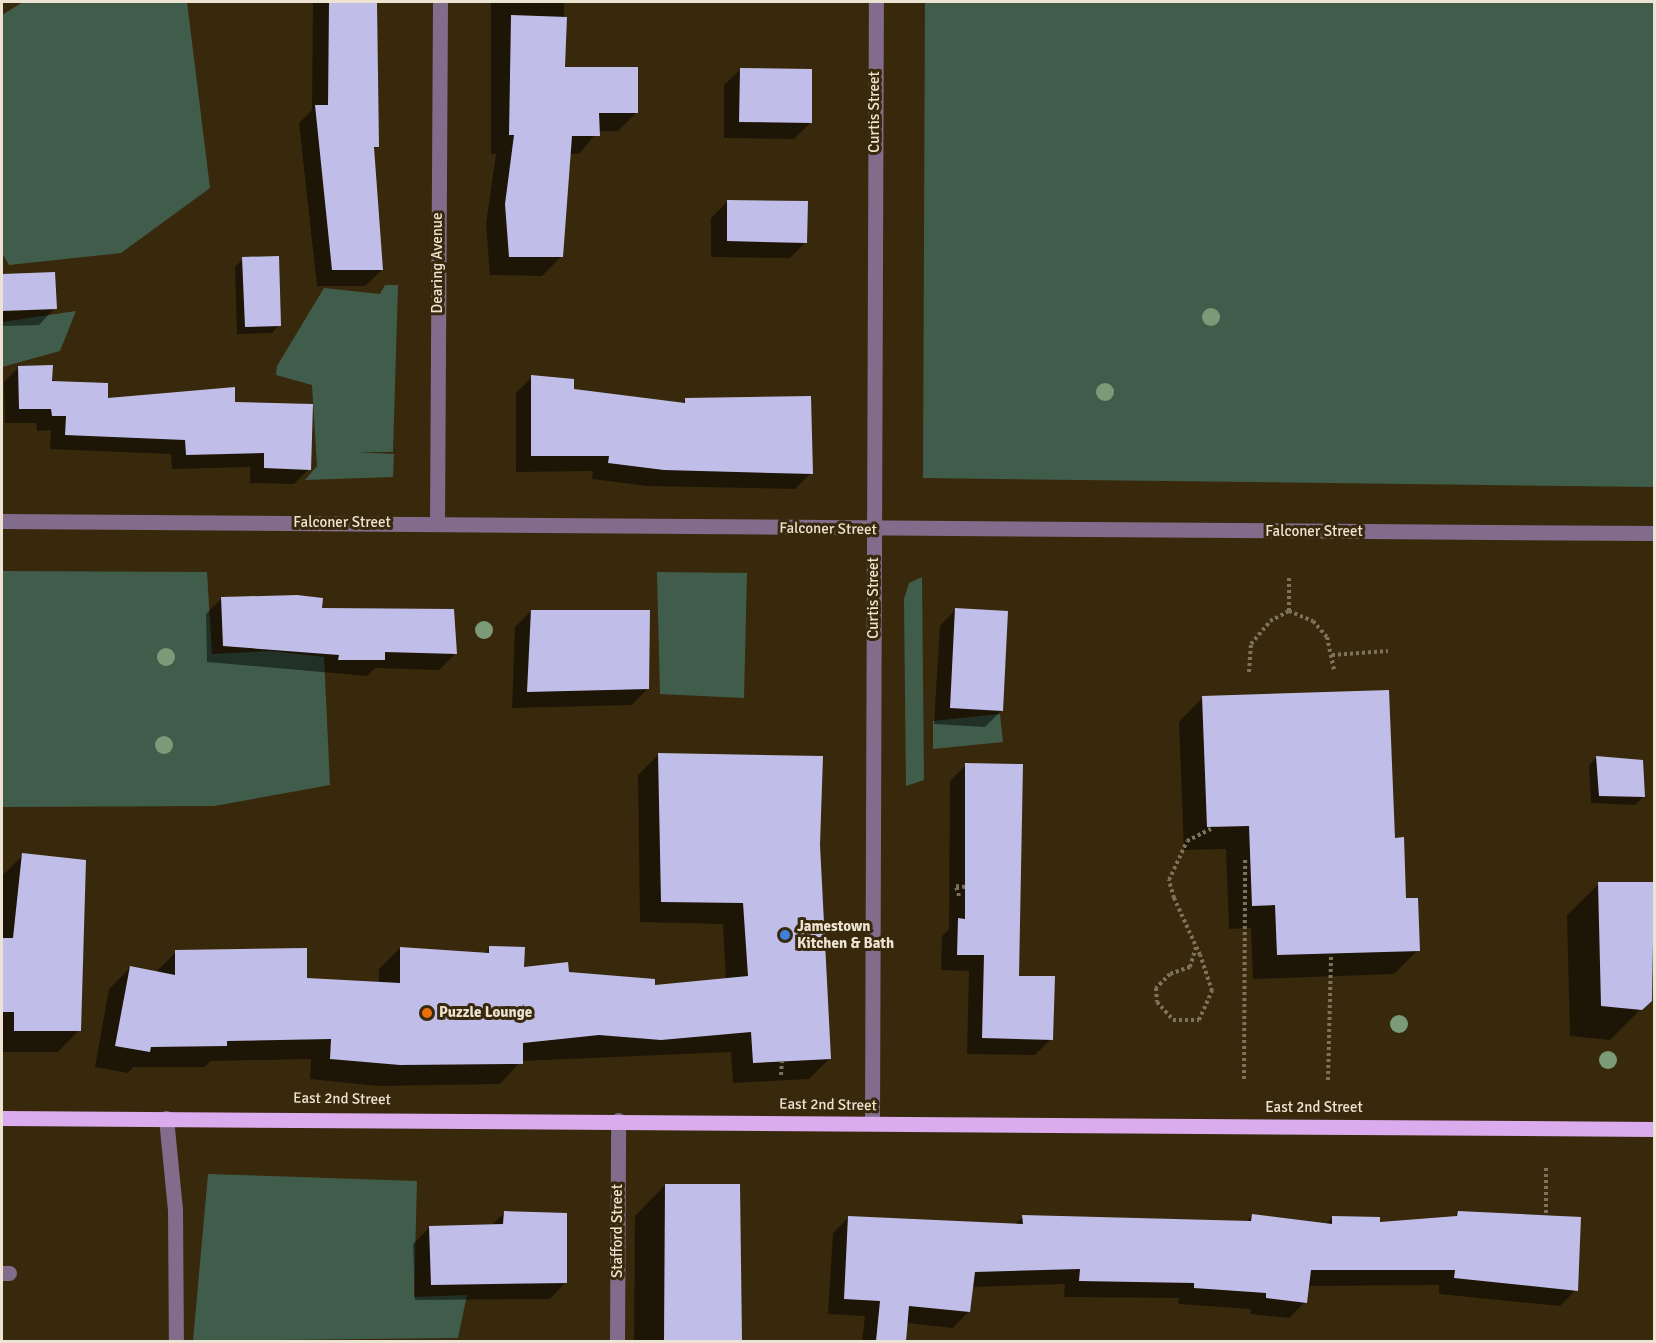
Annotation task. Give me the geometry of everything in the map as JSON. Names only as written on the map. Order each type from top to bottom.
[{"type":"main road","name":"East 2nd Street","points":[[2,1118],[618,1120],[1654,1129]]},
{"type":"street","name":"Dearing Avenue","points":[[437,524],[440,2]]},
{"type":"street","name":"Curtis Street","points":[[872,1123],[876,2]]},
{"type":"street","name":"Falconer Street","points":[[2,521],[874,530],[1654,533]]},
{"type":"street","points":[[166,1118],[175,1210],[176,1341]]},
{"type":"street","name":"Stafford Street","points":[[617,1341],[618,1120]]},
{"type":"path","points":[[1289,577],[1289,611]]},
{"type":"path","points":[[1289,611],[1313,621],[1327,636],[1334,672]]},
{"type":"path","points":[[1249,672],[1251,644],[1270,621],[1289,611]]},
{"type":"path","points":[[1332,655],[1388,651]]},
{"type":"path","points":[[1196,947],[1190,967],[1170,974],[1156,988],[1157,1002],[1173,1020],[1199,1020],[1208,1009],[1212,991],[1196,947],[1169,880],[1187,842],[1214,827]]},
{"type":"path","points":[[1244,1079],[1245,860]]},
{"type":"path","points":[[959,896],[956,886],[966,887]]},
{"type":"path","points":[[1328,1080],[1331,954]]},
{"type":"path","points":[[781,1075],[782,1061]]},
{"type":"path","points":[[1546,1168],[1546,1215]]},
{"type":"green space","points":[[23,2],[187,2],[210,188],[121,253],[9,265],[2,253],[2,15]]},
{"type":"green space","points":[[925,2],[1654,2],[1654,487],[923,478]]},
{"type":"green space","points":[[385,285],[398,285],[393,452],[357,452],[394,454],[393,477],[305,480],[317,466],[312,385],[276,375],[277,366],[324,288],[380,294]]},
{"type":"green space","points":[[76,311],[60,351],[2,367],[2,322]]},
{"type":"green space","points":[[2,571],[207,572],[212,654],[271,651],[324,657],[330,785],[214,806],[2,807]]},
{"type":"green space","points":[[657,572],[747,573],[744,698],[660,694]]},
{"type":"green space","points":[[922,577],[924,780],[906,786],[904,599],[909,583]]},
{"type":"green space","points":[[1000,714],[1003,742],[933,749],[933,721]]},
{"type":"green space","points":[[208,1174],[417,1181],[414,1297],[467,1295],[458,1338],[193,1341]]},
{"type":"building","points":[[329,2],[377,2],[379,147],[374,147],[383,270],[332,270],[315,105],[328,105]]},
{"type":"building","points":[[511,15],[567,17],[565,67],[638,67],[638,113],[599,113],[600,136],[572,136],[563,257],[509,257],[505,204],[514,135],[509,135]]},
{"type":"building","points":[[740,68],[812,69],[812,123],[739,122]]},
{"type":"building","points":[[727,200],[808,201],[807,243],[727,241]]},
{"type":"building","points":[[279,256],[281,326],[245,327],[242,257]]},
{"type":"building","points":[[55,272],[57,309],[2,311],[2,274]]},
{"type":"building","points":[[53,365],[52,381],[108,383],[108,398],[235,387],[235,402],[313,404],[311,470],[264,468],[264,453],[186,455],[185,440],[65,435],[66,416],[52,416],[51,409],[19,409],[18,366]]},
{"type":"building","points":[[531,375],[574,379],[574,389],[685,403],[685,398],[811,396],[813,474],[664,470],[608,463],[609,456],[531,456]]},
{"type":"building","points":[[297,595],[323,598],[322,608],[454,609],[457,654],[385,652],[385,660],[338,660],[339,655],[223,646],[221,597]]},
{"type":"building","points":[[955,608],[1008,611],[1003,711],[950,708]]},
{"type":"building","points":[[531,610],[650,610],[649,689],[527,692]]},
{"type":"building","points":[[1389,690],[1395,838],[1404,837],[1406,898],[1418,898],[1420,951],[1277,955],[1275,905],[1252,906],[1249,826],[1207,827],[1202,696]]},
{"type":"building","points":[[658,753],[823,756],[820,845],[831,1059],[753,1063],[751,1032],[661,1040],[599,1035],[523,1043],[523,1064],[400,1065],[330,1059],[331,1039],[227,1041],[227,1046],[151,1047],[150,1052],[115,1046],[130,966],[175,975],[175,950],[307,948],[307,978],[400,983],[400,947],[489,953],[489,946],[525,947],[524,967],[568,962],[569,972],[655,979],[655,985],[748,976],[743,903],[661,902]]},
{"type":"building","points":[[1596,756],[1643,760],[1645,797],[1599,796]]},
{"type":"building","points":[[965,763],[1023,764],[1019,976],[1055,976],[1053,1040],[982,1038],[984,955],[957,955],[958,918],[965,919]]},
{"type":"building","points":[[22,853],[86,860],[81,1031],[14,1031],[14,1012],[2,1012],[2,938],[13,938]]},
{"type":"building","points":[[1598,882],[1654,882],[1652,1001],[1642,1010],[1601,1006]]},
{"type":"building","points":[[665,1184],[740,1184],[742,1341],[664,1341]]},
{"type":"building","points":[[504,1211],[567,1213],[567,1283],[431,1285],[429,1226],[503,1224]]},
{"type":"building","points":[[1458,1211],[1581,1217],[1578,1291],[1454,1278],[1455,1270],[1311,1270],[1307,1303],[1266,1298],[1266,1293],[1194,1288],[1194,1283],[1079,1281],[1080,1269],[975,1272],[970,1312],[909,1306],[906,1341],[876,1341],[880,1301],[844,1299],[848,1216],[1023,1224],[1022,1215],[1251,1221],[1252,1214],[1332,1224],[1332,1216],[1380,1217],[1380,1222],[1457,1216]]},
{"type":"place","name":"Jamestown Kitchen & Bath","points":[[785,935]]},
{"type":"place","name":"Puzzle Lounge","points":[[427,1013]]}]
